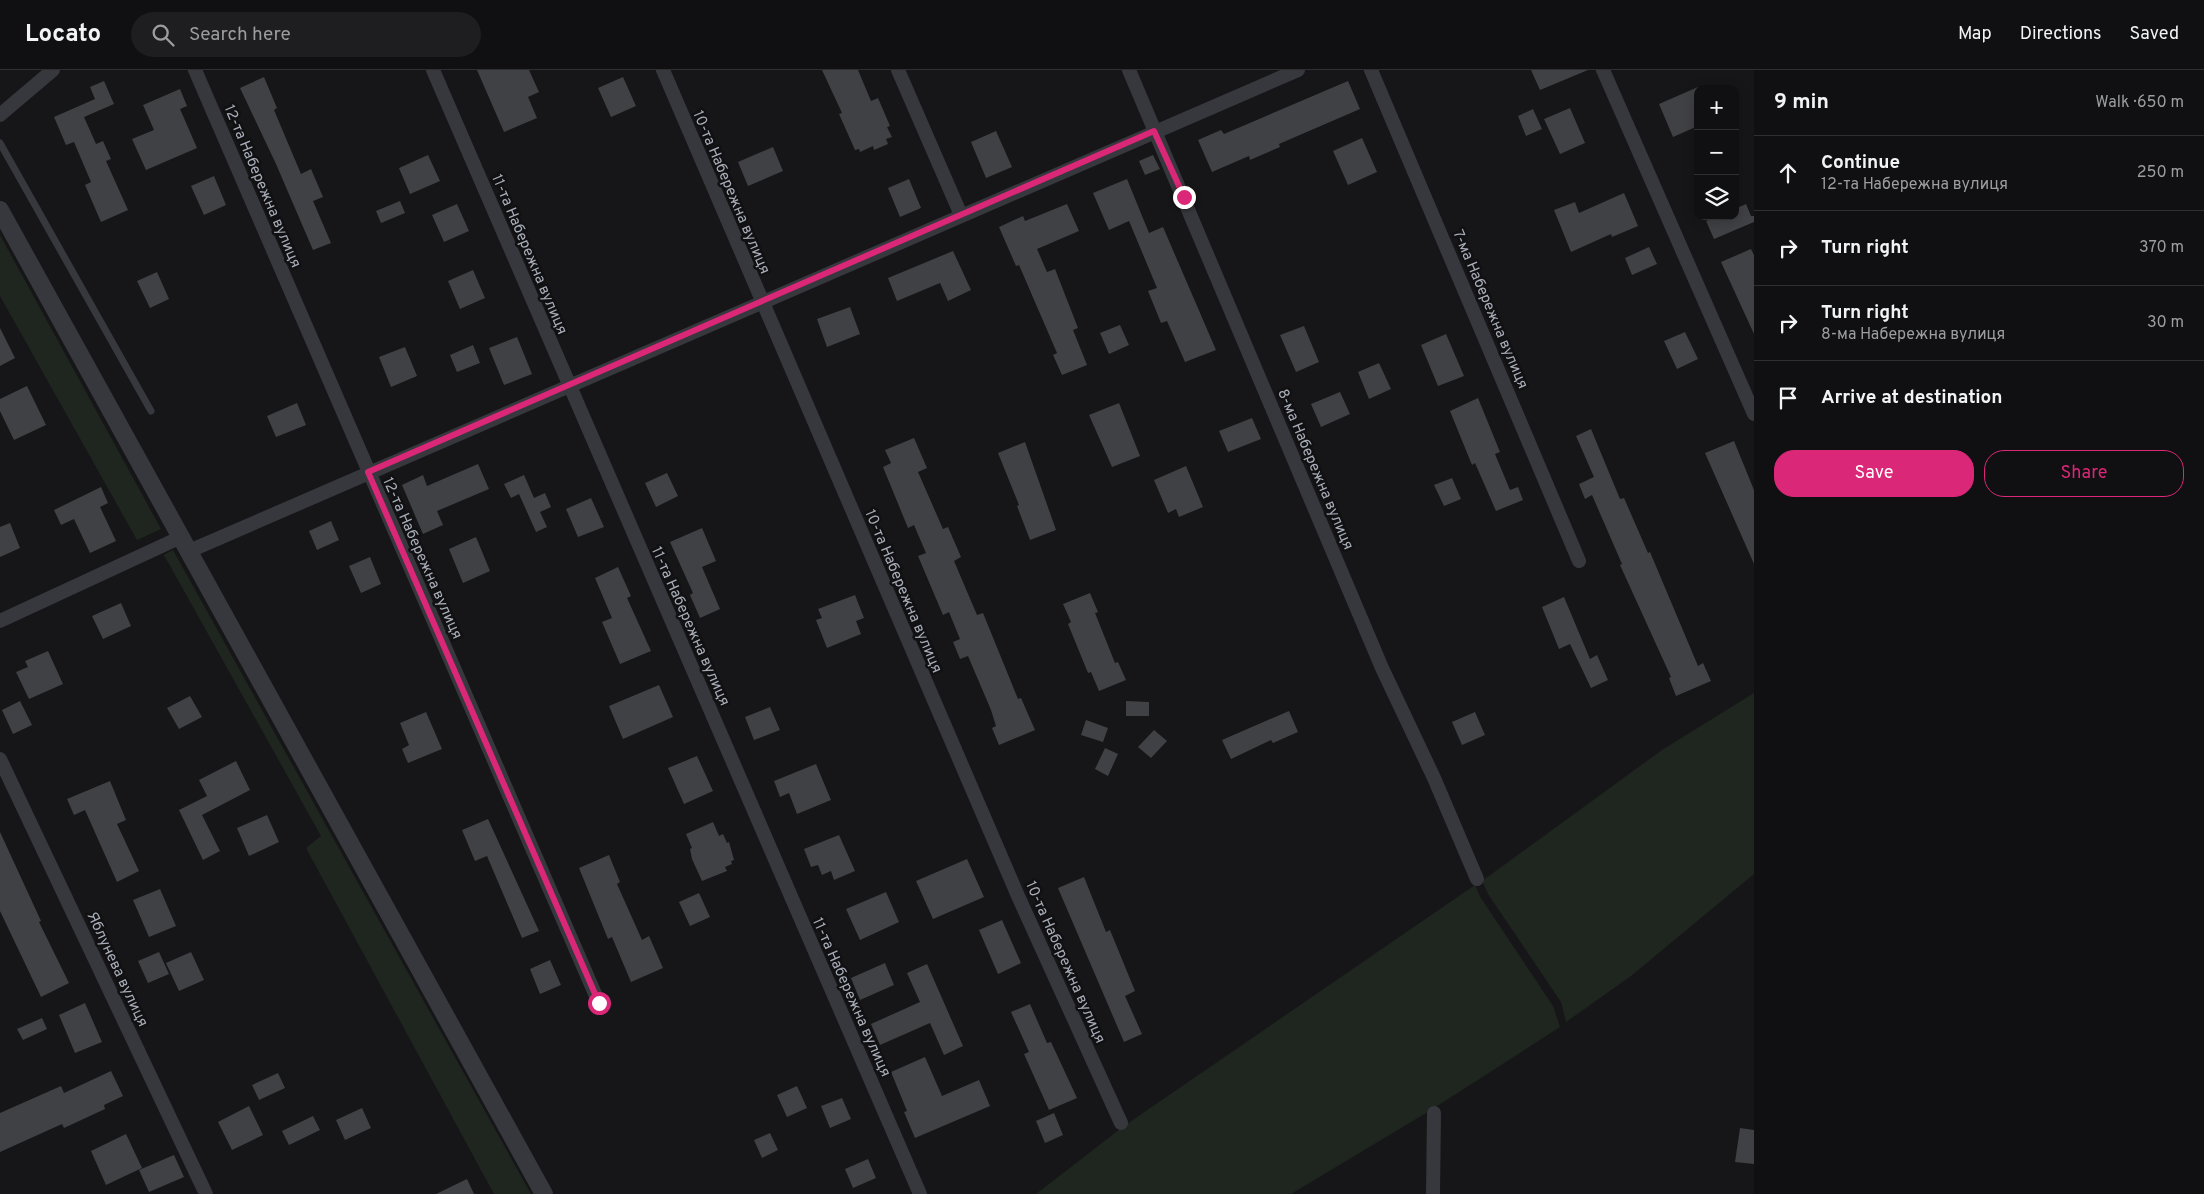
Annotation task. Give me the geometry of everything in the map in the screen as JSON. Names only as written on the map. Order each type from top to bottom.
[{"type":"street","points":[[0,116],[53,70]]},
{"type":"street","name":"12-та Набережна вулиця","points":[[195,70],[599,1003]]},
{"type":"street","name":"11-та Набережна вулиця","points":[[433,70],[920,1194]]},
{"type":"street","name":"10-та Набережна вулиця","points":[[662,70],[1018,896],[1121,1123]]},
{"type":"street","points":[[898,70],[961,215]]},
{"type":"street","name":"8-ма Набережна вулиця","points":[[1129,70],[1382,668],[1434,778],[1477,879]]},
{"type":"street","points":[[0,621],[183,545],[368,472],[1298,70]]},
{"type":"street","name":"7-ма Набережна вулиця","points":[[1371,70],[1579,562]]},
{"type":"street","points":[[1603,70],[1754,414]]},
{"type":"street","points":[[0,210],[183,545],[544,1194]]},
{"type":"street","name":"Яблунева вулиця","points":[[0,759],[206,1194]]},
{"type":"street","points":[[1433,1194],[1434,1113]]},
{"type":"lane","points":[[0,143],[152,411]]},
{"type":"shaded area","points":[[0,235],[161,529],[137,540],[0,296]]},
{"type":"shaded area","points":[[173,550],[531,1194],[494,1194],[306,848],[321,836],[164,555]]},
{"type":"shaded area","points":[[1754,693],[1754,874],[1631,976],[1566,1022],[1561,1002],[1488,894],[1482,881],[1662,750]]},
{"type":"shaded area","points":[[1475,885],[1481,898],[1553,1006],[1560,1027],[1431,1110],[1291,1194],[1036,1194],[1124,1126]]},
{"type":"building","points":[[477,70],[529,70],[539,92],[528,97],[537,118],[504,132]]},
{"type":"building","points":[[822,70],[858,70],[871,101],[878,98],[890,126],[887,127],[892,137],[886,139],[888,144],[874,150],[873,146],[860,152],[859,149],[855,150],[839,114],[842,113]]},
{"type":"building","points":[[1531,70],[1588,70],[1540,90]]},
{"type":"building","points":[[264,77],[277,108],[274,110],[301,174],[311,169],[323,197],[313,201],[331,243],[313,250],[276,164],[240,88]]},
{"type":"building","points":[[623,77],[636,106],[611,117],[598,88]]},
{"type":"building","points":[[104,81],[114,104],[84,117],[96,144],[103,141],[111,159],[106,161],[128,210],[101,222],[85,185],[91,182],[74,142],[66,145],[54,117],[95,99],[90,87]]},
{"type":"building","points":[[1348,81],[1360,109],[1279,144],[1280,147],[1250,160],[1249,156],[1212,172],[1198,140],[1221,130],[1224,134]]},
{"type":"building","points":[[180,89],[187,106],[180,109],[197,148],[146,170],[132,139],[154,130],[143,105]]},
{"type":"building","points":[[1694,89],[1694,128],[1673,137],[1659,104]]},
{"type":"building","points":[[1570,108],[1585,143],[1560,154],[1544,119]]},
{"type":"building","points":[[1533,109],[1542,129],[1526,136],[1518,116]]},
{"type":"building","points":[[996,131],[1012,167],[986,178],[971,142]]},
{"type":"building","points":[[1362,138],[1377,172],[1348,185],[1333,151]]},
{"type":"building","points":[[773,147],[783,171],[748,186],[738,162]]},
{"type":"building","points":[[428,155],[440,181],[410,194],[399,168]]},
{"type":"building","points":[[1153,155],[1160,169],[1145,175],[1139,161]]},
{"type":"building","points":[[214,176],[226,205],[204,215],[191,186]]},
{"type":"building","points":[[909,179],[921,208],[900,217],[888,188]]},
{"type":"building","points":[[1127,179],[1149,233],[1163,227],[1216,350],[1185,362],[1167,321],[1161,323],[1148,291],[1157,288],[1129,221],[1109,230],[1093,193]]},
{"type":"building","points":[[1624,193],[1638,226],[1612,237],[1611,234],[1571,252],[1554,210],[1575,202],[1579,213]]},
{"type":"building","points":[[400,201],[405,213],[381,223],[376,211]]},
{"type":"building","points":[[457,204],[469,231],[444,242],[432,215]]},
{"type":"building","points":[[1067,204],[1079,231],[1037,249],[1047,272],[1055,269],[1078,328],[1073,330],[1087,365],[1062,375],[1053,355],[1057,353],[1019,265],[1016,266],[999,227],[1023,216],[1025,221]]},
{"type":"building","points":[[1746,204],[1751,216],[1754,216],[1754,222],[1714,239],[1706,221],[1739,220],[1739,207]]},
{"type":"building","points":[[1649,247],[1657,264],[1632,275],[1625,258]]},
{"type":"building","points":[[1751,249],[1754,255],[1754,334],[1721,262]]},
{"type":"building","points":[[953,251],[971,290],[948,301],[940,283],[897,301],[888,278]]},
{"type":"building","points":[[473,270],[485,298],[460,309],[448,281]]},
{"type":"building","points":[[157,272],[169,299],[150,308],[137,281]]},
{"type":"building","points":[[850,307],[860,334],[827,347],[817,319]]},
{"type":"building","points":[[1120,325],[1129,345],[1109,354],[1100,333]]},
{"type":"building","points":[[1304,326],[1319,362],[1296,372],[1280,335]]},
{"type":"building","points":[[0,328],[15,358],[0,366]]},
{"type":"building","points":[[1685,332],[1698,359],[1677,369],[1664,341]]},
{"type":"building","points":[[1446,334],[1464,376],[1438,386],[1421,345]]},
{"type":"building","points":[[517,337],[532,374],[504,385],[489,348]]},
{"type":"building","points":[[473,345],[480,363],[457,372],[450,355]]},
{"type":"building","points":[[405,347],[417,376],[391,387],[379,357]]},
{"type":"building","points":[[1379,363],[1391,389],[1369,399],[1358,372]]},
{"type":"building","points":[[27,386],[46,425],[14,440],[0,411],[0,399]]},
{"type":"building","points":[[1340,392],[1350,414],[1321,427],[1311,404]]},
{"type":"building","points":[[1478,398],[1500,452],[1495,454],[1510,490],[1518,487],[1523,500],[1496,511],[1475,463],[1472,465],[1450,411]]},
{"type":"building","points":[[297,403],[306,425],[276,437],[267,416]]},
{"type":"building","points":[[1119,403],[1140,456],[1112,467],[1089,415]]},
{"type":"building","points":[[1252,418],[1261,439],[1228,452],[1219,431]]},
{"type":"building","points":[[1591,429],[1620,499],[1624,498],[1648,553],[1650,552],[1698,666],[1703,663],[1711,681],[1676,696],[1669,678],[1671,677],[1620,565],[1622,564],[1592,495],[1585,499],[1579,484],[1594,477],[1576,436]]},
{"type":"building","points":[[914,438],[927,468],[918,472],[943,529],[948,527],[961,557],[954,561],[977,615],[983,613],[1018,699],[1021,698],[1035,730],[999,745],[992,728],[996,726],[991,710],[968,656],[960,659],[953,642],[960,639],[949,612],[943,615],[918,556],[926,553],[914,525],[908,528],[883,467],[891,463],[885,450]]},
{"type":"building","points":[[1734,441],[1754,490],[1754,564],[1705,453]]},
{"type":"building","points":[[1025,442],[1056,530],[1030,540],[1017,506],[1019,505],[998,453]]},
{"type":"building","points":[[478,464],[489,489],[437,511],[443,525],[423,534],[402,485],[423,475],[427,486]]},
{"type":"building","points":[[1186,466],[1203,507],[1179,517],[1176,509],[1168,513],[1154,480]]},
{"type":"building","points":[[667,473],[678,496],[656,507],[645,483]]},
{"type":"building","points":[[524,475],[534,498],[545,493],[551,507],[540,512],[547,527],[536,532],[519,494],[511,498],[504,484]]},
{"type":"building","points":[[1452,478],[1461,499],[1444,506],[1434,485]]},
{"type":"building","points":[[101,487],[108,503],[100,507],[116,541],[90,553],[74,519],[61,525],[54,510]]},
{"type":"building","points":[[591,498],[604,527],[578,537],[566,509]]},
{"type":"building","points":[[331,521],[339,540],[317,550],[309,531]]},
{"type":"building","points":[[10,523],[20,548],[0,557],[0,527]]},
{"type":"building","points":[[702,528],[716,561],[702,567],[720,609],[700,618],[690,595],[693,593],[670,542]]},
{"type":"building","points":[[476,537],[490,571],[463,583],[449,549]]},
{"type":"building","points":[[370,557],[381,584],[361,593],[349,566]]},
{"type":"building","points":[[618,567],[631,596],[627,598],[651,651],[620,664],[602,622],[612,618],[595,578]]},
{"type":"building","points":[[1090,593],[1098,612],[1095,613],[1115,663],[1118,662],[1126,680],[1099,691],[1091,672],[1088,673],[1068,624],[1071,622],[1063,604]]},
{"type":"building","points":[[855,595],[864,618],[856,621],[861,634],[827,648],[816,620],[822,618],[818,609]]},
{"type":"building","points":[[1564,597],[1590,659],[1597,655],[1608,680],[1591,688],[1570,644],[1559,649],[1542,607]]},
{"type":"building","points":[[121,603],[131,626],[103,639],[92,616]]},
{"type":"building","points":[[48,651],[63,684],[29,699],[16,672],[28,667],[25,661]]},
{"type":"building","points":[[659,685],[673,717],[623,739],[609,706]]},
{"type":"building","points":[[190,696],[202,717],[179,729],[167,708]]},
{"type":"building","points":[[20,701],[32,725],[13,734],[2,710]]},
{"type":"building","points":[[1126,701],[1149,702],[1149,716],[1126,716]]},
{"type":"building","points":[[770,707],[780,730],[754,740],[745,717]]},
{"type":"building","points":[[1289,711],[1298,732],[1273,743],[1271,740],[1231,759],[1222,740]]},
{"type":"building","points":[[426,712],[442,749],[408,763],[402,749],[409,745],[400,723]]},
{"type":"building","points":[[1475,712],[1485,735],[1462,745],[1452,722]]},
{"type":"building","points":[[1086,720],[1108,728],[1103,742],[1081,735]]},
{"type":"building","points":[[1154,730],[1167,741],[1151,758],[1138,747]]},
{"type":"building","points":[[1105,748],[1118,754],[1108,776],[1095,769]]},
{"type":"building","points":[[697,756],[713,791],[684,804],[668,768]]},
{"type":"building","points":[[236,761],[250,790],[202,815],[220,851],[203,860],[179,810],[207,796],[199,780]]},
{"type":"building","points":[[816,764],[831,800],[797,814],[789,793],[780,797],[774,781]]},
{"type":"building","points":[[110,781],[126,820],[117,824],[139,871],[117,882],[85,810],[74,815],[67,799]]},
{"type":"building","points":[[267,815],[279,842],[249,856],[237,828]]},
{"type":"building","points":[[488,819],[539,931],[522,938],[487,856],[475,861],[462,830]]},
{"type":"building","points":[[713,822],[719,836],[723,834],[727,843],[729,842],[734,860],[731,861],[732,864],[725,867],[727,871],[702,881],[692,859],[690,849],[692,848],[686,834]]},
{"type":"building","points":[[0,832],[41,921],[39,922],[69,983],[41,997],[0,911]]},
{"type":"building","points":[[839,835],[855,871],[834,880],[831,871],[822,875],[818,865],[811,867],[804,849]]},
{"type":"building","points":[[609,855],[620,882],[617,884],[642,940],[649,936],[663,968],[631,982],[612,937],[608,939],[579,868]]},
{"type":"building","points":[[967,859],[984,897],[933,919],[916,881]]},
{"type":"building","points":[[1084,877],[1106,932],[1110,930],[1135,991],[1125,996],[1142,1034],[1124,1042],[1058,888]]},
{"type":"building","points":[[160,889],[176,926],[149,937],[133,900]]},
{"type":"building","points":[[886,892],[899,922],[860,940],[846,909]]},
{"type":"building","points":[[699,893],[710,917],[690,926],[679,902]]},
{"type":"building","points":[[1002,920],[1021,963],[998,974],[979,930]]},
{"type":"building","points":[[159,952],[169,974],[148,983],[138,961]]},
{"type":"building","points":[[191,952],[204,980],[179,991],[166,963]]},
{"type":"building","points":[[550,960],[561,985],[540,994],[530,969]]},
{"type":"building","points":[[885,963],[894,985],[860,1000],[851,978]]},
{"type":"building","points":[[927,964],[963,1046],[944,1055],[930,1023],[880,1045],[871,1024],[920,1002],[907,973]]},
{"type":"building","points":[[85,1003],[102,1042],[75,1053],[59,1015]]},
{"type":"building","points":[[1030,1004],[1047,1043],[1051,1042],[1077,1098],[1049,1110],[1024,1054],[1029,1052],[1011,1012]]},
{"type":"building","points":[[42,1018],[47,1029],[23,1040],[17,1029]]},
{"type":"building","points":[[925,1057],[942,1096],[979,1080],[990,1106],[915,1138],[904,1112],[907,1111],[891,1072]]},
{"type":"building","points":[[111,1071],[123,1096],[104,1105],[105,1109],[64,1128],[62,1124],[0,1152],[0,1113],[61,1086],[64,1093]]},
{"type":"building","points":[[278,1073],[285,1088],[259,1100],[252,1085]]},
{"type":"building","points":[[797,1086],[807,1108],[787,1117],[777,1095]]},
{"type":"building","points":[[842,1098],[851,1119],[830,1128],[821,1106]]},
{"type":"building","points":[[249,1106],[263,1135],[232,1150],[218,1122]]},
{"type":"building","points":[[362,1108],[371,1128],[345,1140],[336,1120]]},
{"type":"building","points":[[1054,1113],[1063,1135],[1045,1143],[1036,1121]]},
{"type":"building","points":[[313,1116],[320,1130],[289,1145],[282,1131]]},
{"type":"building","points":[[1740,1128],[1754,1130],[1754,1164],[1735,1162]]},
{"type":"building","points":[[770,1133],[778,1150],[762,1158],[754,1140]]},
{"type":"building","points":[[126,1134],[142,1168],[106,1185],[91,1151]]},
{"type":"building","points":[[174,1155],[184,1177],[149,1192],[139,1170]]},
{"type":"building","points":[[868,1159],[876,1178],[853,1188],[845,1169]]},
{"type":"building","points":[[467,1179],[474,1194],[436,1194]]},
{"type":"route","points":[[599,1003],[368,472],[1154,131],[1184,197]]}]
